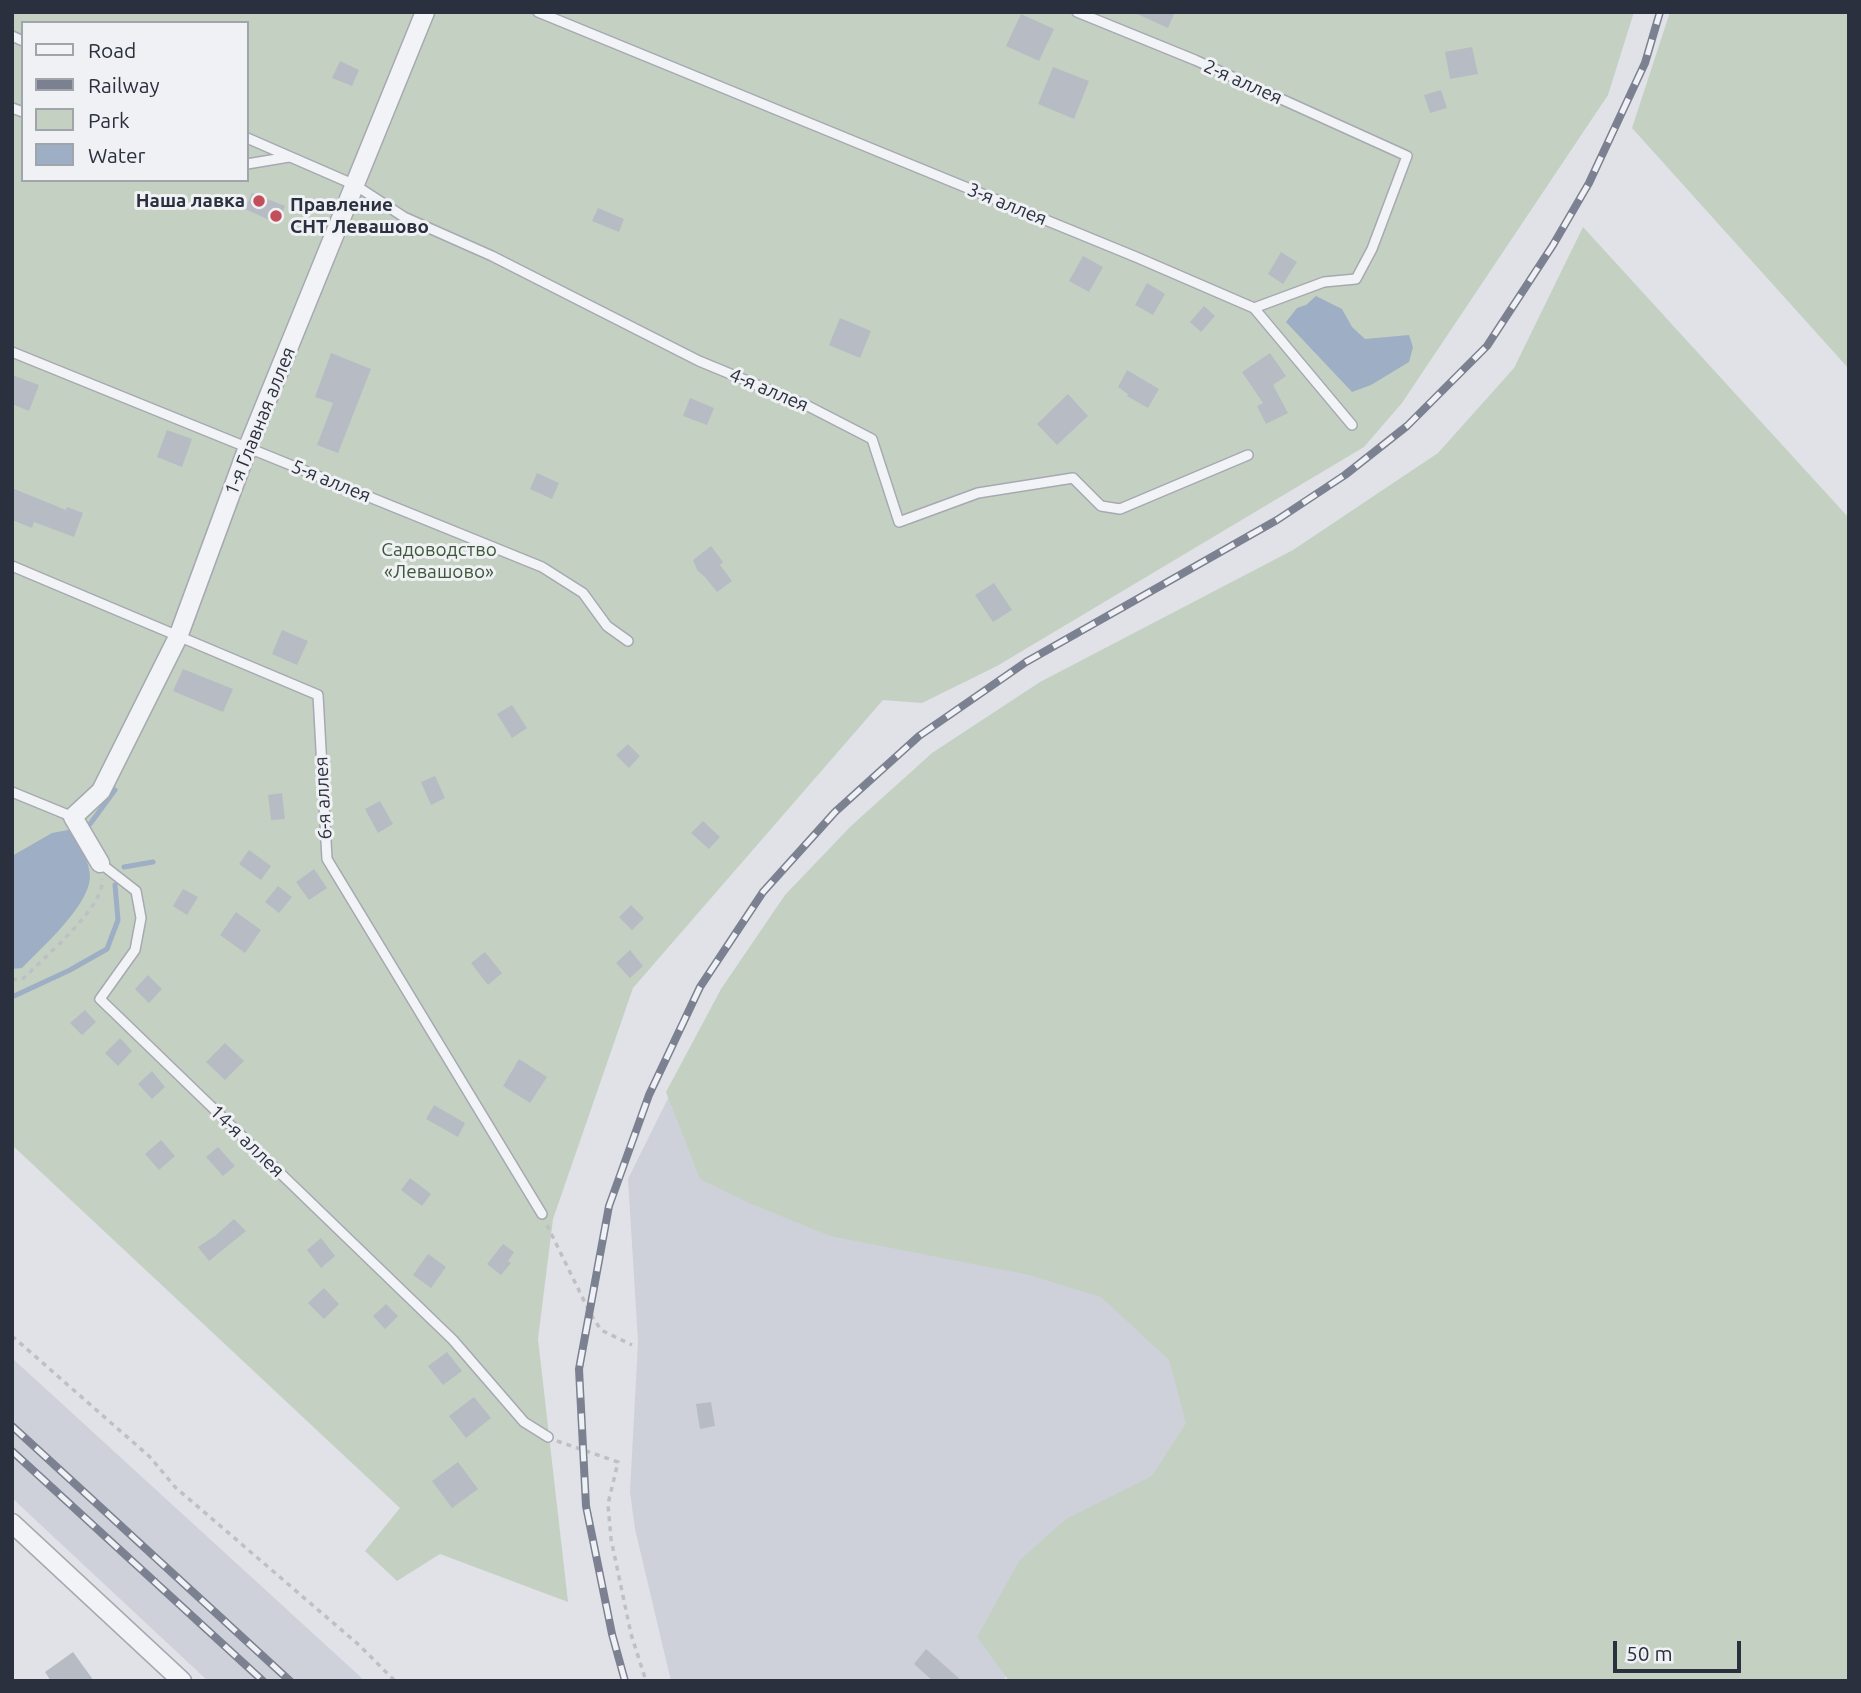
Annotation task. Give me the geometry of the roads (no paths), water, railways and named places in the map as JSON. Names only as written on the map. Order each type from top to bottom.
[{"type":"street","name":"1-я Главная аллея","points":[[73,817],[101,791],[178,637],[248,447],[425,12]]},
{"type":"street","name":"14-я аллея","points":[[73,817],[100,863]]},
{"type":"street","points":[[12,1523],[182,1681]]},
{"type":"lane","name":"3-я аллея","points":[[538,12],[1254,308]]},
{"type":"lane","name":"2-я аллея","points":[[1077,12],[1195,60],[1407,156],[1372,249],[1356,279],[1324,282],[1254,308]]},
{"type":"lane","name":"4-я аллея","points":[[248,138],[355,185],[404,217],[492,256],[699,361],[808,406],[872,439],[899,522],[978,493],[1073,478],[1101,506],[1120,509],[1248,455]]},
{"type":"lane","points":[[248,164],[289,157]]},
{"type":"lane","points":[[1254,308],[1352,425]]},
{"type":"lane","name":"5-я аллея","points":[[12,352],[542,567],[583,593],[607,626],[628,640]]},
{"type":"lane","name":"6-я аллея","points":[[12,566],[318,695],[327,859],[542,1214]]},
{"type":"lane","points":[[12,792],[73,817]]},
{"type":"lane","name":"14-я аллея","points":[[100,863],[136,891],[141,918],[135,950],[100,999],[453,1340],[524,1422],[548,1437]]},
{"type":"water","points":[[1316,296],[1342,309],[1352,327],[1365,339],[1409,335],[1413,347],[1409,362],[1371,385],[1352,392],[1286,322],[1297,308],[1306,305]]},
{"type":"water","points":[[68,830],[78,835],[87,861],[90,872],[88,888],[73,913],[52,938],[22,968],[12,969],[12,856],[52,833]]},
{"type":"waterway","points":[[90,824],[115,790]]},
{"type":"waterway","points":[[124,867],[153,862]]},
{"type":"waterway","points":[[12,997],[107,949],[118,920],[115,885]]},
{"type":"railway","points":[[625,1681],[612,1634],[586,1506],[579,1369],[609,1206],[649,1095],[700,987],[763,892],[835,812],[919,736],[1026,662],[1277,520],[1345,475],[1407,426],[1487,346],[1553,245],[1589,183],[1645,63],[1660,12]]},
{"type":"railway","points":[[12,1426],[290,1681]]},
{"type":"railway","points":[[12,1451],[263,1681]]},
{"type":"place","name":"Наша лавка","points":[[259,201]]},
{"type":"place","name":"Правление СНТ Левашово","points":[[276,216]]},
{"type":"park label","name":"Садоводство «Левашово»","points":[[439,561]]}]
